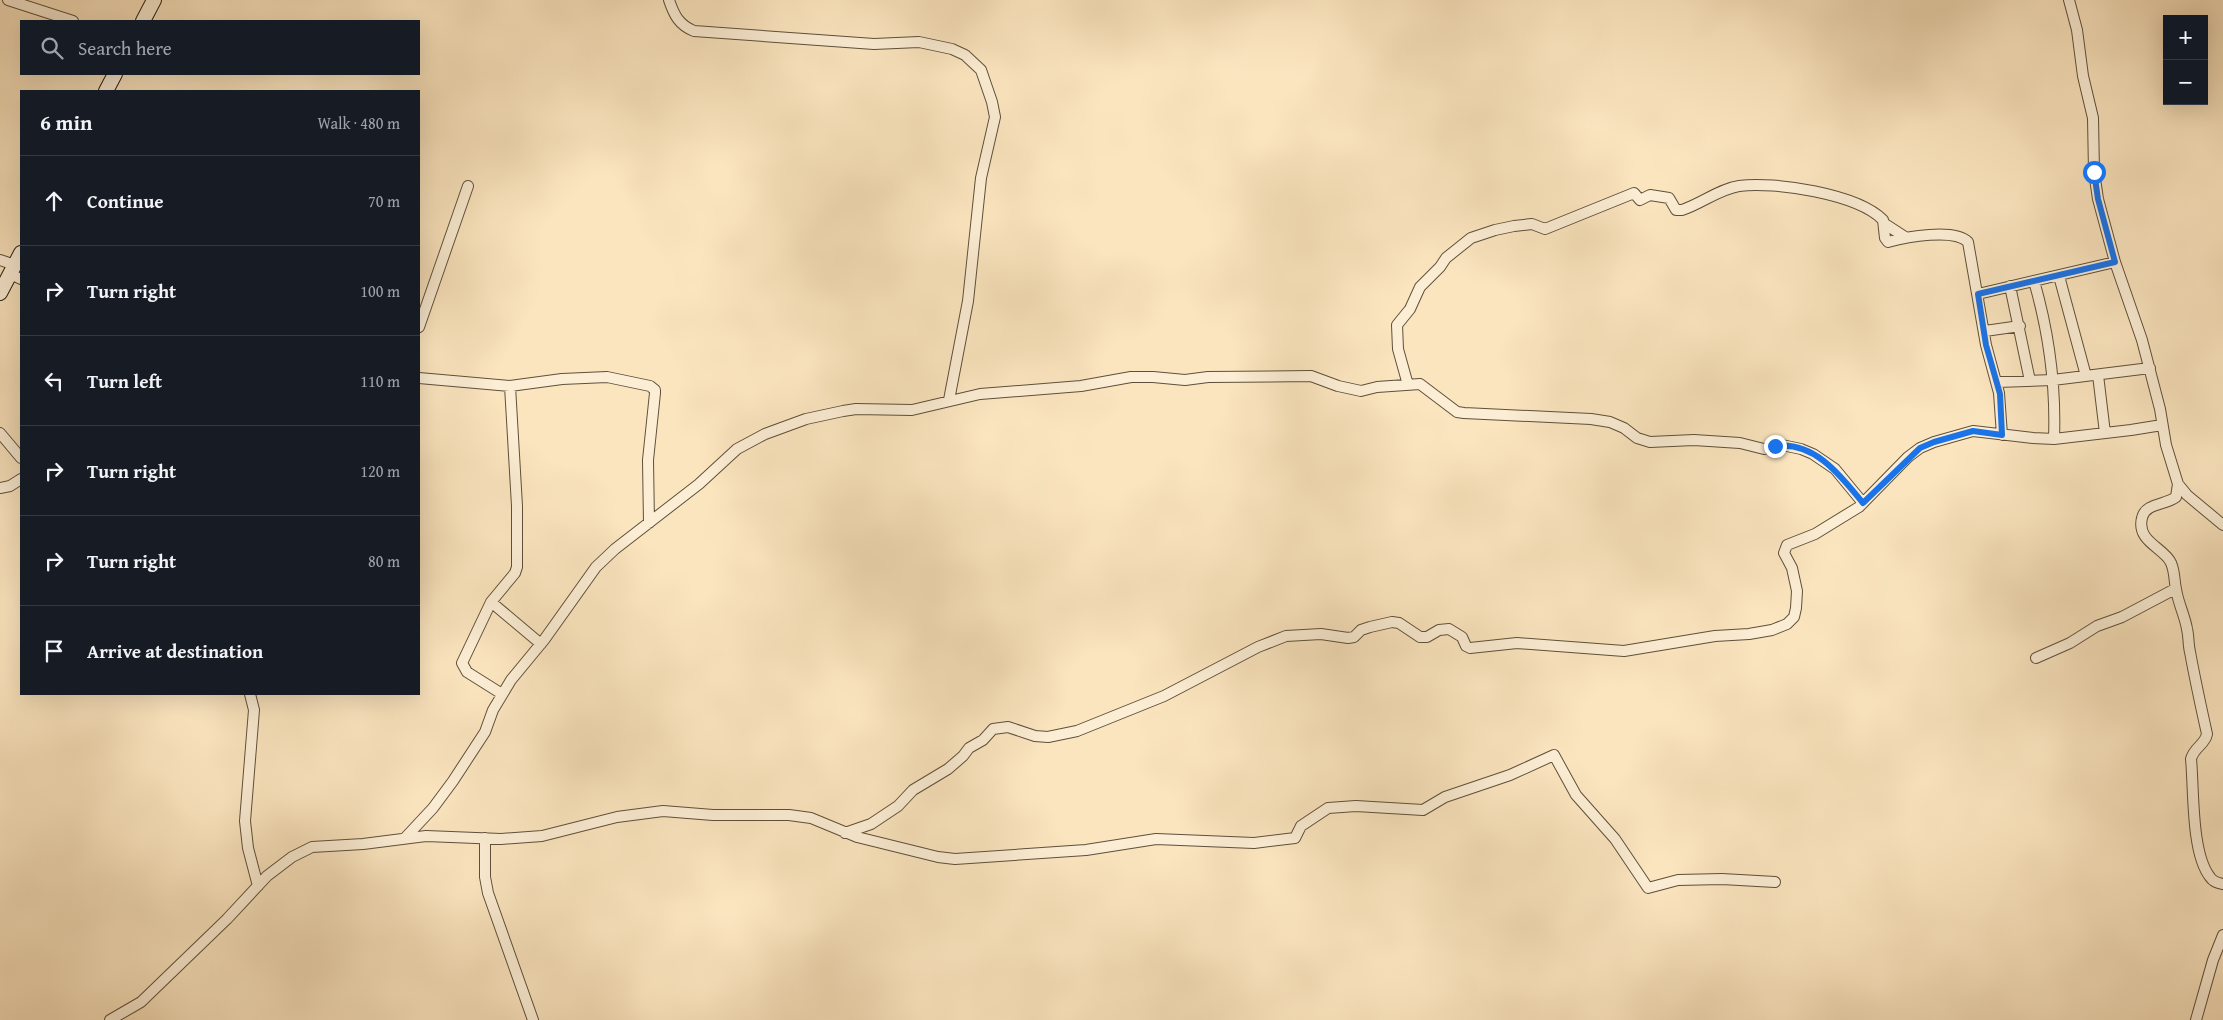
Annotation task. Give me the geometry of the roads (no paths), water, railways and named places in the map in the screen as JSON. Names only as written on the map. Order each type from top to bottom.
[{"type":"street","points":[[8,0],[70,20]]},
{"type":"street","points":[[144,20],[154,0]]},
{"type":"street","points":[[669,0],[679,22],[686,28],[694,31],[874,44],[919,42],[952,49],[965,55],[981,70],[995,117],[981,178],[968,301],[949,400]]},
{"type":"street","points":[[2068,0],[2077,30],[2083,76],[2093,118],[2094,172],[2098,199],[2115,262],[2150,368],[2162,425],[2178,484],[2176,497],[2171,502],[2148,509],[2142,518],[2146,537],[2152,545],[2171,561],[2175,573],[2176,589],[2186,622],[2207,734],[2206,739],[2193,751],[2192,758],[2196,834],[2209,876],[2213,882],[2223,884]]},
{"type":"street","points":[[107,90],[114,75]]},
{"type":"street","points":[[1408,385],[1398,349],[1397,325],[1410,309],[1420,287],[1440,267],[1446,258],[1476,236],[1524,224],[1532,224],[1545,229],[1634,193],[1640,200],[1650,195],[1669,198],[1676,210],[1682,210],[1729,189],[1754,185],[1816,190],[1855,202],[1879,216],[1885,224],[1905,237],[1921,234],[1965,239],[1970,246],[1990,363],[2001,404],[2002,435]]},
{"type":"street","points":[[420,324],[468,186]]},
{"type":"street","points":[[0,260],[17,268],[0,293]]},
{"type":"street","points":[[1978,294],[2115,262]]},
{"type":"street","points":[[2059,276],[2086,376]]},
{"type":"street","points":[[2034,281],[2047,335],[2053,380],[2054,438]]},
{"type":"street","points":[[2010,286],[2020,326],[2030,381]]},
{"type":"street","points":[[1985,331],[2020,326]]},
{"type":"street","points":[[1996,382],[2053,380],[2150,368]]},
{"type":"street","points":[[2098,375],[2105,433]]},
{"type":"street","points":[[405,838],[433,808],[453,781],[485,732],[510,680],[541,644],[596,567],[611,552],[699,484],[737,449],[785,426],[842,411],[912,410],[926,408],[949,400],[998,392],[1081,386],[1131,377],[1185,380],[1208,377],[1311,376],[1338,386],[1361,391],[1377,387],[1420,384],[1457,412],[1464,414],[1591,419],[1610,422],[1637,438],[1650,442],[1694,440],[1740,443],[1764,449],[1782,445],[1791,446],[1813,454],[1834,469],[1863,503]]},
{"type":"street","points":[[420,378],[510,386],[562,379],[607,377],[650,386],[655,390],[648,460],[649,523]]},
{"type":"street","points":[[502,694],[468,672],[462,663],[491,602],[515,573],[517,567],[517,506],[510,386]]},
{"type":"street","points":[[844,833],[864,828],[898,806],[913,790],[948,769],[969,748],[983,740],[994,729],[1008,727],[1035,736],[1048,737],[1076,731],[1164,696],[1258,647],[1286,636],[1313,634],[1348,638],[1354,637],[1361,630],[1392,622],[1399,623],[1420,637],[1433,636],[1439,630],[1450,629],[1462,636],[1466,646],[1470,648],[1517,643],[1624,651],[1715,636],[1750,634],[1772,630],[1787,624],[1794,617],[1796,608],[1797,591],[1794,576],[1784,549],[1787,545],[1815,534],[1863,503],[1920,448],[1973,431],[2054,438],[2162,425]]},
{"type":"street","points":[[0,433],[20,457]]},
{"type":"street","points":[[0,488],[10,486],[20,480]]},
{"type":"street","points":[[2178,484],[2187,495],[2223,525]]},
{"type":"street","points":[[2036,658],[2070,643],[2097,626],[2122,617],[2176,589]]},
{"type":"street","points":[[491,602],[541,644]]},
{"type":"street","points":[[250,695],[254,710],[245,821],[248,848],[258,886]]},
{"type":"street","points":[[110,1020],[141,1002],[281,864],[312,847],[334,844],[363,844],[426,836],[501,839],[542,836],[617,816],[663,811],[713,815],[789,815],[811,818],[844,833],[938,857],[955,859],[1086,850],[1169,838],[1268,842],[1295,838],[1301,826],[1328,808],[1356,806],[1423,810],[1445,797],[1510,775],[1554,755],[1576,795],[1614,839],[1648,888],[1678,880],[1704,881],[1722,879],[1774,882]]},
{"type":"street","points":[[485,838],[485,877],[488,892],[533,1020]]},
{"type":"street","points":[[2196,1020],[2213,960],[2223,935]]}]
